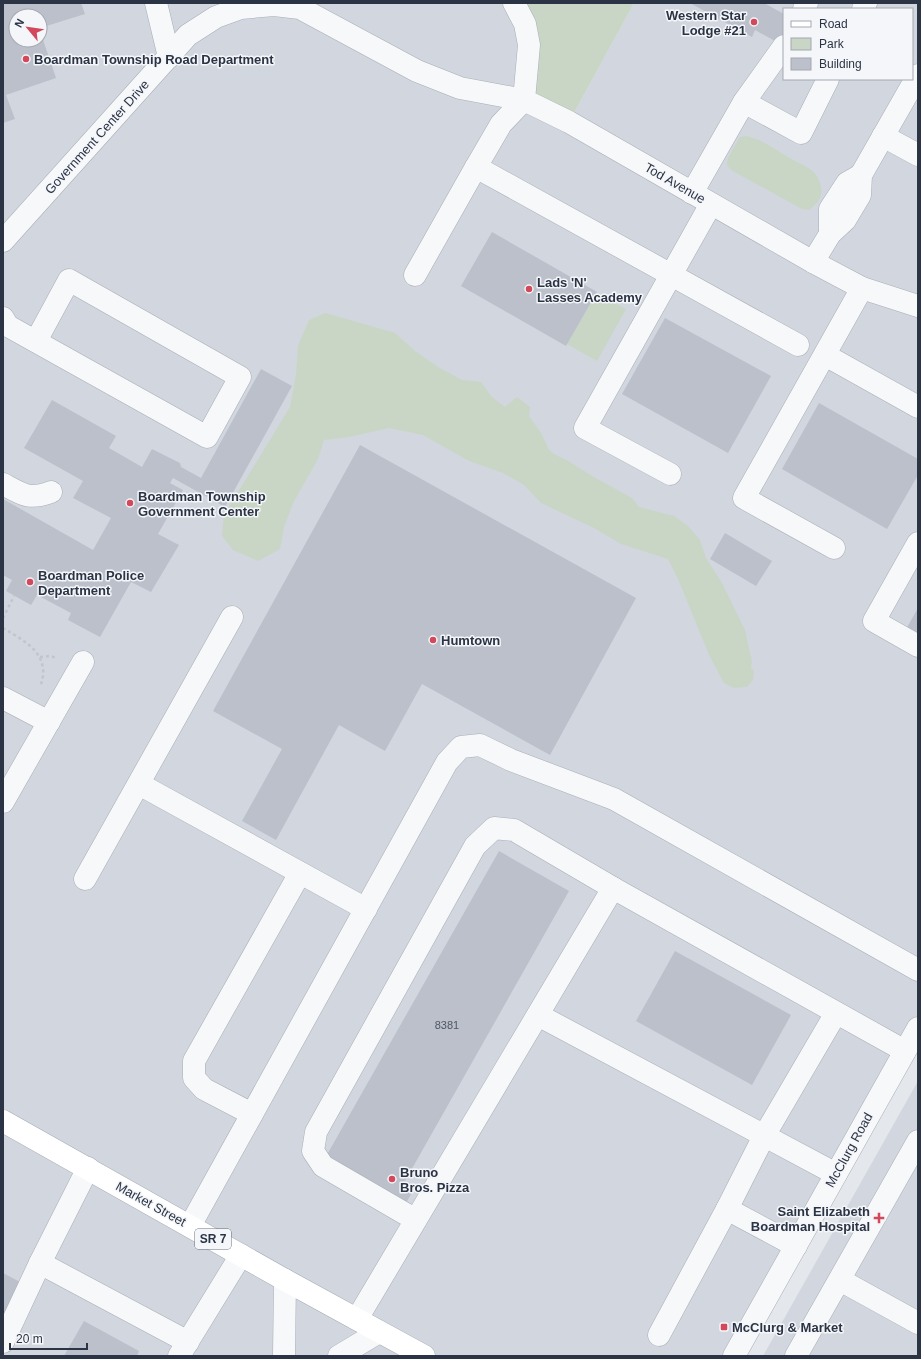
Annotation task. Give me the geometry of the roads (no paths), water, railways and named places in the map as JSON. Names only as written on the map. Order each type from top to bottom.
[{"type":"main road","name":"Market Street","points":[[3,1121],[285,1280],[424,1356]]},
{"type":"street","points":[[156,3],[169,57]]},
{"type":"street","points":[[415,275],[500,124],[524,100],[529,44],[525,24],[514,3]]},
{"type":"street","name":"Government Center Drive","points":[[3,241],[188,35],[216,17],[241,8],[274,5],[300,8],[417,71],[460,88],[524,100]]},
{"type":"street","points":[[692,192],[744,102],[783,47]]},
{"type":"street","points":[[813,262],[830,234],[830,209],[848,184],[861,175],[918,75]]},
{"type":"street","points":[[744,102],[801,133],[828,80]]},
{"type":"street","name":"Tod Avenue","points":[[524,100],[569,122],[813,262],[862,288],[918,306]]},
{"type":"street","points":[[883,136],[918,155]]},
{"type":"street","points":[[476,167],[798,346]]},
{"type":"street","points":[[670,474],[585,428],[711,204]]},
{"type":"street","points":[[5,324],[207,437],[240,377],[69,280],[36,341]]},
{"type":"street","points":[[834,548],[744,498],[862,288]]},
{"type":"street","points":[[825,355],[918,407]]},
{"type":"street","points":[[3,484],[22,494],[38,497],[51,492]]},
{"type":"street","points":[[918,543],[874,621],[918,646]]},
{"type":"street","points":[[85,879],[232,617]]},
{"type":"street","points":[[3,802],[43,719],[83,662]]},
{"type":"street","points":[[3,698],[43,719]]},
{"type":"street","points":[[190,1226],[447,762],[461,747],[480,745],[511,760],[614,799],[918,970]]},
{"type":"street","points":[[139,784],[366,909]]},
{"type":"street","points":[[416,1220],[323,1166],[312,1151],[316,1132],[475,846],[494,828],[514,830],[613,888],[905,1051]]},
{"type":"street","points":[[252,1114],[204,1089],[194,1078],[194,1061],[300,873]]},
{"type":"street","points":[[357,1319],[613,888]]},
{"type":"street","points":[[659,1335],[728,1209],[764,1136],[836,1012]]},
{"type":"street","points":[[538,1015],[836,1174]]},
{"type":"street","name":"McClurg Road","points":[[734,1356],[918,1028]]},
{"type":"street","points":[[796,1356],[918,1141]]},
{"type":"street","points":[[3,1342],[40,1263],[88,1168]]},
{"type":"street","points":[[728,1209],[796,1246]]},
{"type":"street","points":[[40,1263],[183,1349],[241,1255]]},
{"type":"street","points":[[284,1356],[285,1280]]},
{"type":"street","points":[[840,1280],[918,1323]]},
{"type":"street","points":[[339,1356],[379,1332]]},
{"type":"place","name":"Western Star Lodge #21","points":[[754,22]]},
{"type":"place","name":"Boardman Township Road Department","points":[[26,59]]},
{"type":"place","name":"Lads 'N' Lasses Academy","points":[[529,289]]},
{"type":"place","name":"Boardman Township Government Center","points":[[130,503]]},
{"type":"place","name":"Boardman Police Department","points":[[30,582]]},
{"type":"place","name":"Humtown","points":[[433,640]]},
{"type":"place","name":"Bruno Bros. Pizza","points":[[392,1179]]},
{"type":"place","name":"Saint Elizabeth Boardman Hospital","points":[[879,1218]]},
{"type":"place","name":"McClurg & Market","points":[[724,1327]]}]
